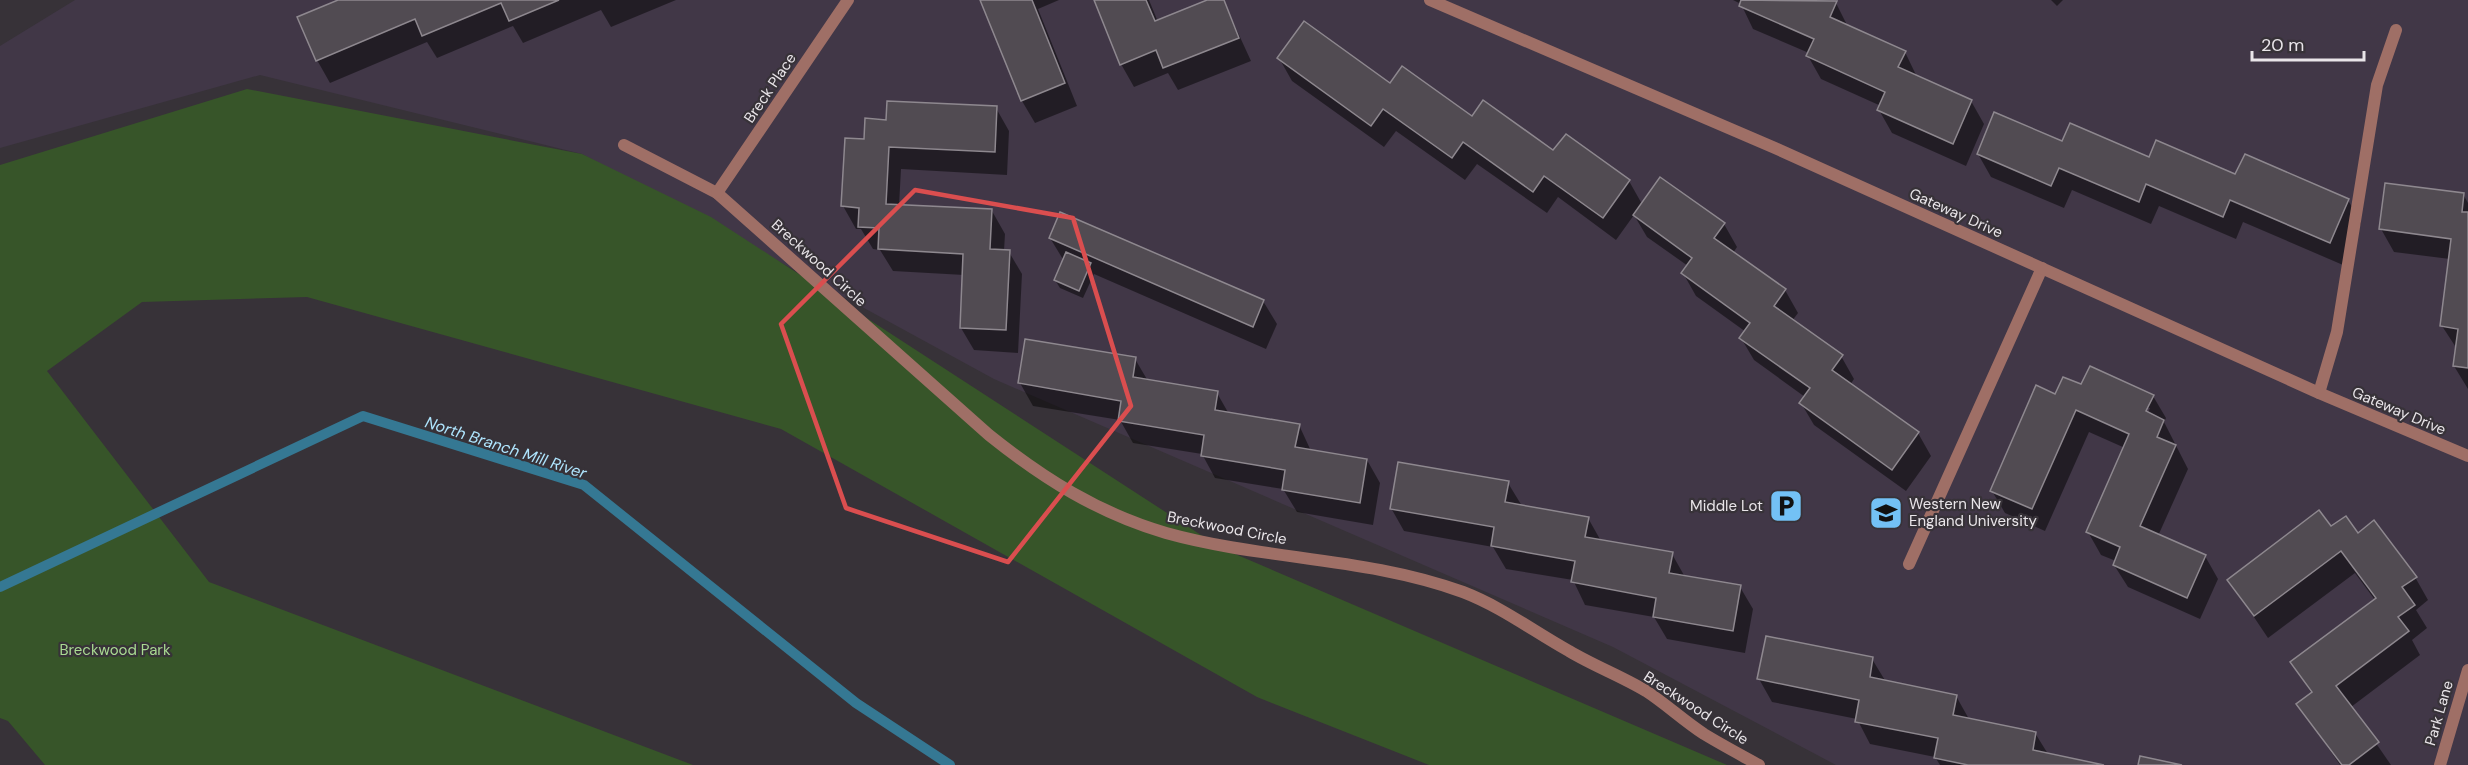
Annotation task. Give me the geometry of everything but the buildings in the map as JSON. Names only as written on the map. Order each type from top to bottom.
[{"type":"street","name":"Breck Place","points":[[717,192],[848,0]]},
{"type":"street","name":"Gateway Drive","points":[[1430,0],[1775,148],[2319,393],[2468,456]]},
{"type":"street","points":[[2319,393],[2337,332],[2377,85],[2396,30]]},
{"type":"street","name":"Breckwood Circle","points":[[624,145],[717,192],[989,435],[1032,470],[1078,498],[1127,520],[1166,533],[1213,543],[1364,567],[1418,578],[1463,592],[1501,609],[1569,651],[1646,691],[1703,733],[1759,765]]},
{"type":"street","points":[[1909,564],[2042,268]]},
{"type":"street","name":"Park Lane","points":[[2440,765],[2468,670]]},
{"type":"highlighted area","points":[[915,190],[1073,218],[1131,406],[1008,562],[846,508],[781,324]]},
{"type":"shaded area","name":"Western New England University","points":[[75,0],[2468,0],[2468,765],[1836,765],[1613,647],[994,379],[582,154],[260,75],[0,148],[0,46]]},
{"type":"green space","name":"Breckwood Park","points":[[247,89],[582,154],[711,217],[1221,548],[1727,765],[1429,765],[1257,697],[781,429],[307,297],[142,302],[47,371],[209,582],[693,765],[45,765],[8,721],[0,718],[0,165]]},
{"type":"waterway","name":"North Branch Mill River","points":[[0,587],[363,416],[584,485],[856,703],[950,765]]},
{"type":"place","name":"Middle Lot","points":[[1786,506]]},
{"type":"place","name":"Western New England University","points":[[1886,513]]}]
